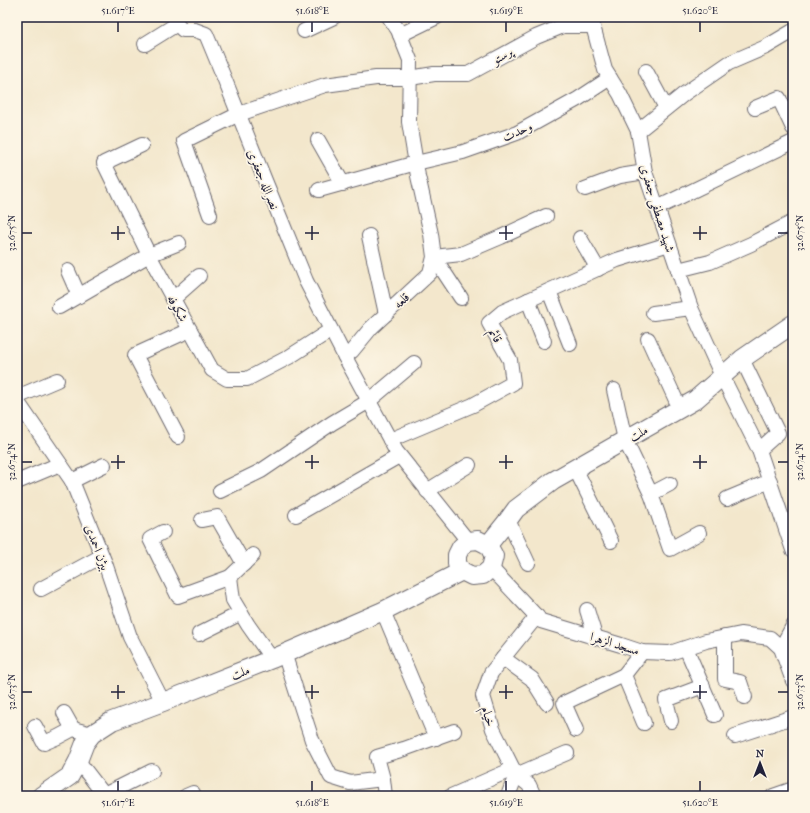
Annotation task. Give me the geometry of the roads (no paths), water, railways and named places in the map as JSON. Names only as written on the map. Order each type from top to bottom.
[{"type":"street","points":[[304,31],[334,17]]},
{"type":"street","name":"قلعه","points":[[345,357],[352,351],[371,328],[430,273],[434,257],[431,234],[409,122],[410,60],[398,30],[389,17]]},
{"type":"street","points":[[400,35],[437,17]]},
{"type":"street","points":[[145,44],[176,20]]},
{"type":"street","name":"نصرالله جعفری","points":[[176,20],[183,30],[195,30],[206,34],[306,281],[345,357]]},
{"type":"street","name":"پرستو","points":[[210,215],[184,141],[239,114],[325,86],[376,78],[410,78],[434,74],[468,74],[536,37],[562,26],[593,21]]},
{"type":"street","name":"شهید مصطفی جعفری","points":[[593,21],[605,70],[620,94],[638,131],[645,172],[690,308],[722,376]]},
{"type":"street","points":[[638,131],[684,94],[729,63],[766,47],[793,32]]},
{"type":"street","points":[[646,71],[666,108]]},
{"type":"street","name":"وحدت","points":[[319,190],[416,163],[463,152],[518,133],[578,99],[610,78]]},
{"type":"street","points":[[755,108],[779,98],[793,128]]},
{"type":"street","points":[[318,140],[343,184]]},
{"type":"street","points":[[657,208],[793,142]]},
{"type":"street","name":"شکوفه","points":[[142,145],[104,163],[149,255],[212,370],[227,379],[247,379],[289,357],[331,330]]},
{"type":"street","points":[[585,189],[620,176],[645,172]]},
{"type":"street","points":[[461,298],[434,257],[461,254],[546,216]]},
{"type":"street","points":[[678,270],[710,262],[793,222]]},
{"type":"street","points":[[369,236],[386,314]]},
{"type":"street","points":[[580,238],[598,269]]},
{"type":"street","points":[[59,307],[149,255],[179,243]]},
{"type":"street","name":"قائم","points":[[390,440],[473,405],[513,383],[510,360],[489,323],[502,312],[618,260],[669,244]]},
{"type":"street","points":[[68,272],[79,296]]},
{"type":"street","points":[[173,299],[199,276]]},
{"type":"street","points":[[549,291],[570,344]]},
{"type":"street","points":[[528,300],[544,341]]},
{"type":"street","points":[[653,314],[690,308]]},
{"type":"street","name":"ملت","points":[[488,545],[516,509],[553,481],[695,400],[742,359],[793,324]]},
{"type":"street","points":[[178,437],[135,355],[190,330]]},
{"type":"street","points":[[648,339],[680,408]]},
{"type":"street","points":[[345,357],[399,456],[468,541]]},
{"type":"street","points":[[742,359],[778,433],[759,450]]},
{"type":"street","points":[[220,491],[261,471],[332,423],[369,401],[414,363]]},
{"type":"street","points":[[722,376],[759,450],[793,550]]},
{"type":"street","points":[[17,397],[56,380]]},
{"type":"street","points":[[614,390],[626,440],[651,494],[670,549],[699,533]]},
{"type":"street","name":"بیژن احمدی","points":[[17,401],[72,481],[102,556],[130,637],[163,702]]},
{"type":"street","points":[[296,515],[399,456]]},
{"type":"street","points":[[17,482],[60,464]]},
{"type":"street","points":[[72,481],[104,465]]},
{"type":"street","points":[[427,491],[469,465]]},
{"type":"street","points":[[575,468],[610,541]]},
{"type":"street","points":[[727,498],[770,481]]},
{"type":"street","points":[[651,494],[670,484]]},
{"type":"street","points":[[163,532],[150,539],[178,596],[230,577],[249,559],[218,517],[202,520]]},
{"type":"street","points":[[508,520],[528,564]]},
{"type":"street","points":[[478,540],[488,545],[494,556],[491,568],[483,575],[477,576],[472,576],[462,571],[458,564],[457,555],[461,547],[468,541],[478,540]]},
{"type":"street","points":[[41,589],[102,556]]},
{"type":"street","name":"مسجد الزهرا","points":[[491,568],[541,621],[595,636],[642,652],[670,654],[706,641],[741,634],[770,638],[781,648]]},
{"type":"street","name":"ملت","points":[[41,796],[70,776],[85,743],[92,734],[112,720],[163,702],[278,656],[383,611],[462,571]]},
{"type":"street","points":[[230,577],[233,600],[248,625],[278,656],[312,740],[331,777],[350,783],[383,779]]},
{"type":"street","points":[[587,610],[595,636]]},
{"type":"street","points":[[383,611],[436,738]]},
{"type":"street","points":[[199,634],[241,613]]},
{"type":"street","name":"خیام","points":[[534,796],[529,785],[514,772],[493,729],[482,696],[492,673],[537,616]]},
{"type":"street","points":[[793,626],[781,648],[793,681]]},
{"type":"street","points":[[725,637],[725,678],[740,682],[745,697]]},
{"type":"street","points":[[686,648],[715,715]]},
{"type":"street","points":[[576,730],[564,703],[624,675],[642,652]]},
{"type":"street","points":[[503,658],[532,678],[547,703]]},
{"type":"street","points":[[624,675],[644,723]]},
{"type":"street","points":[[672,720],[666,700],[703,686]]},
{"type":"street","points":[[64,713],[73,730]]},
{"type":"street","points":[[735,736],[793,717]]},
{"type":"street","points":[[35,726],[44,743],[73,730],[92,734]]},
{"type":"street","points":[[385,796],[383,779],[377,757],[404,750],[454,731]]},
{"type":"street","points":[[451,796],[567,753]]},
{"type":"street","points":[[78,761],[105,795],[152,772]]},
{"type":"street","points":[[508,796],[514,772]]},
{"type":"street","points":[[773,796],[793,789]]}]
